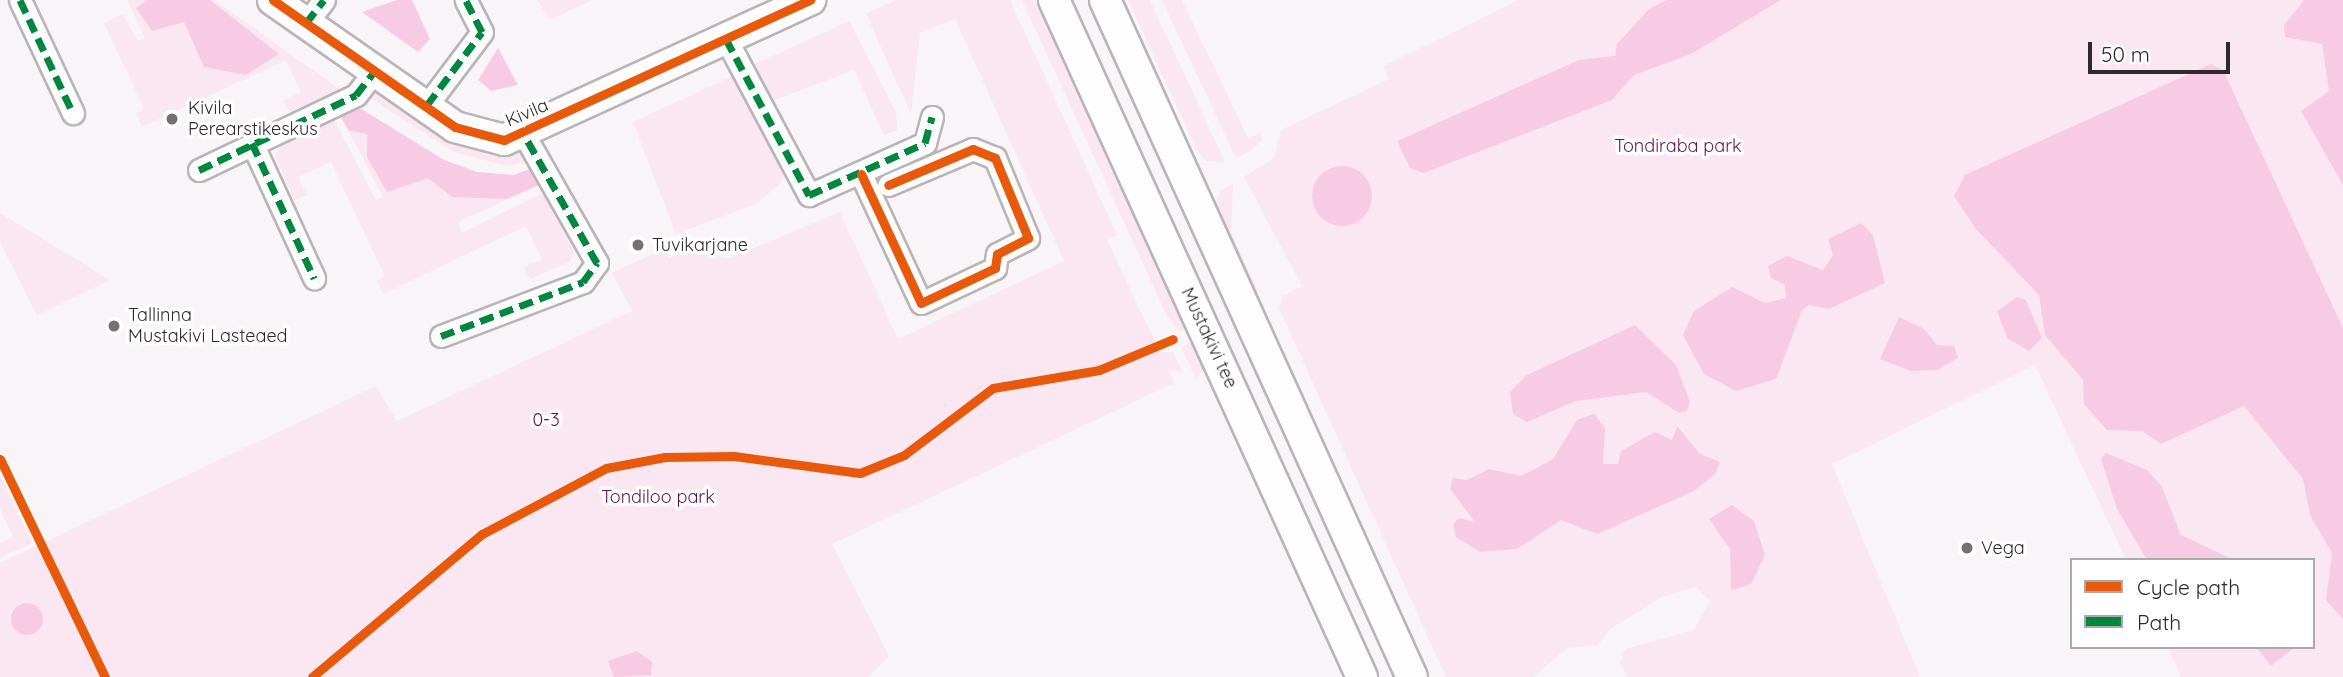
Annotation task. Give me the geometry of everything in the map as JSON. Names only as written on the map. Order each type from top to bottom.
[{"type":"main road","name":"Kivila","points":[[273,0],[315,11],[375,71],[478,137],[504,139],[810,0]]},
{"type":"main road","name":"Mustakivi tee","points":[[1054,0],[1362,677]]},
{"type":"main road","points":[[1105,0],[1412,677]]},
{"type":"street","points":[[20,0],[72,113]]},
{"type":"street","points":[[427,104],[482,32],[466,0]]},
{"type":"street","points":[[726,40],[809,195],[861,174],[925,143],[932,117]]},
{"type":"street","points":[[199,170],[356,95],[375,71]]},
{"type":"street","points":[[441,336],[583,282],[597,263],[523,132]]},
{"type":"street","points":[[252,143],[314,278]]},
{"type":"street","points":[[861,174],[920,303],[995,268],[997,254],[1028,239],[995,158],[974,149],[888,185]]},
{"type":"green space","points":[[127,0],[214,0],[341,90],[290,112],[283,101],[301,92],[286,60],[142,127],[136,114],[144,109],[104,23],[123,14],[138,41],[145,38]]},
{"type":"green space","points":[[537,0],[592,0],[550,20]]},
{"type":"green space","name":"Tondiloo park","points":[[896,0],[1010,0],[1117,235],[1107,240],[1160,352],[1173,352],[1183,373],[1168,369],[1174,383],[832,544],[889,656],[868,677],[0,677],[0,563],[376,386],[397,421],[632,311],[612,273],[676,243],[728,259],[840,212],[898,339],[1064,261],[955,19],[920,33],[911,114],[866,14]]},
{"type":"green space","points":[[1022,0],[1043,0],[1190,327],[1179,331],[1167,316]]},
{"type":"green space","points":[[1128,0],[1150,0],[1225,162],[1206,161],[1196,149]]},
{"type":"green space","points":[[1162,0],[1182,0],[1248,138],[1261,133],[1262,141],[1248,152],[1236,158]]},
{"type":"green space","name":"Tondiraba park","points":[[1519,0],[2343,0],[2343,677],[2181,677],[2168,649],[2315,649],[2315,558],[2125,558],[2035,365],[1832,464],[1920,677],[1627,677],[1620,664],[1625,649],[1694,630],[1710,601],[1696,587],[1662,597],[1610,629],[1598,645],[1567,648],[1533,677],[1446,677],[1279,308],[1283,296],[1302,286],[1244,177],[1274,158],[1281,130],[1389,79],[1384,66]]},
{"type":"green space","points":[[849,21],[896,112],[897,130],[884,135],[854,70],[772,101],[751,66]]},
{"type":"green space","points":[[737,74],[790,160],[780,183],[758,203],[676,234],[633,122]]},
{"type":"green space","points":[[374,90],[522,151],[528,162],[507,166],[454,152],[367,96]]},
{"type":"green space","points":[[358,107],[444,160],[477,172],[514,175],[530,169],[539,185],[458,222],[462,233],[543,193],[574,251],[571,261],[530,279],[524,267],[542,259],[526,226],[383,294],[377,281],[385,276],[331,162],[298,177],[307,195],[294,200],[275,156],[281,145],[333,118],[376,200],[383,197],[340,115]]},
{"type":"green space","points":[[1233,184],[1231,233],[1259,293],[1253,296],[1215,210],[1220,191]]},
{"type":"green space","points":[[0,213],[110,280],[37,315],[0,243]]},
{"type":"green space","points":[[1195,338],[1207,366],[1196,380],[1182,348]]},
{"type":"green space","points":[[0,475],[32,543],[0,558],[0,543],[13,536],[0,509]]},
{"type":"shaded area","points":[[147,0],[210,0],[279,54],[246,75],[204,67],[184,22],[152,31],[136,8]]},
{"type":"shaded area","points":[[397,0],[412,0],[430,39],[418,52],[362,12]]},
{"type":"shaded area","points":[[1667,0],[1781,0],[1691,54],[1634,75],[1612,100],[1424,173],[1410,168],[1397,141],[1579,60],[1615,56],[1617,44],[1649,9]]},
{"type":"shaded area","points":[[2304,0],[2343,0],[2343,185],[2301,111],[2329,91],[2322,44],[2285,37],[2284,25]]},
{"type":"shaded area","points":[[498,48],[518,85],[491,91],[478,80]]},
{"type":"shaded area","points":[[2211,64],[2223,70],[2343,328],[2343,619],[2326,600],[2332,553],[2310,515],[2303,479],[2244,406],[2161,444],[2142,431],[2107,430],[2084,404],[2083,380],[2045,335],[2039,295],[1975,228],[1954,196],[1965,175]]},
{"type":"shaded area","points":[[358,107],[444,160],[477,172],[514,175],[530,169],[539,185],[507,199],[452,197],[428,178],[387,192],[367,157],[367,134],[348,130],[340,115]]},
{"type":"shaded area","points":[[1336,166],[1348,166],[1367,179],[1372,196],[1370,208],[1359,221],[1348,226],[1336,226],[1317,213],[1312,202],[1312,190],[1325,171]]},
{"type":"shaded area","points":[[1861,223],[1873,235],[1885,283],[1829,309],[1809,305],[1802,310],[1776,379],[1736,391],[1704,374],[1683,335],[1694,311],[1732,287],[1765,303],[1786,298],[1785,285],[1771,278],[1768,266],[1787,256],[1823,270],[1833,255],[1828,239]]},
{"type":"shaded area","points":[[2017,297],[2026,300],[2042,338],[2029,351],[2007,338],[1997,311]]},
{"type":"shaded area","points":[[1899,317],[1924,329],[1937,345],[1954,346],[1958,358],[1937,370],[1911,371],[1880,359]]},
{"type":"shaded area","points":[[1635,325],[1676,365],[1690,402],[1687,411],[1679,413],[1646,392],[1576,401],[1527,422],[1513,414],[1510,392],[1527,375]]},
{"type":"shaded area","points":[[1594,414],[1605,428],[1603,464],[1618,464],[1621,451],[1655,432],[1672,440],[1677,426],[1700,454],[1720,462],[1715,474],[1694,491],[1597,534],[1561,520],[1517,549],[1480,552],[1456,537],[1453,524],[1459,518],[1475,522],[1450,489],[1453,478],[1467,480],[1489,469],[1521,476],[1553,459],[1577,420]]},
{"type":"shaded area","points":[[2106,453],[2147,470],[2162,487],[2181,535],[2230,558],[2146,558],[2117,509],[2101,459]]},
{"type":"shaded area","points":[[1732,505],[1754,521],[1765,555],[1751,584],[1731,590],[1730,549],[1709,519]]},
{"type":"shaded area","points":[[27,603],[38,608],[43,619],[38,630],[27,635],[16,630],[11,619],[16,608]]},
{"type":"shaded area","points":[[2258,649],[2292,649],[2271,666]]},
{"type":"shaded area","points":[[637,651],[652,662],[651,675],[614,677],[608,661]]},
{"type":"marked path","points":[[20,0],[73,113]]},
{"type":"marked path","points":[[306,23],[324,0]]},
{"type":"marked path","points":[[427,105],[482,32],[466,0]]},
{"type":"marked path","points":[[726,39],[809,195],[925,143],[932,117]]},
{"type":"marked path","points":[[199,170],[356,95],[375,71]]},
{"type":"marked path","points":[[441,336],[583,282],[597,263],[523,133]]},
{"type":"marked path","points":[[252,143],[314,278]]},
{"type":"cycle path","points":[[273,0],[455,127],[504,140],[810,0]]},
{"type":"cycle path","points":[[861,174],[921,303],[995,268],[997,254],[1028,238],[995,158],[973,149],[888,185]]},
{"type":"cycle path","points":[[312,677],[482,534],[606,468],[665,457],[734,456],[860,473],[904,455],[993,388],[1099,370],[1173,339]]},
{"type":"cycle path","points":[[0,459],[105,677]]},
{"type":"place","name":"Kivila Perearstikeskus","points":[[172,119]]},
{"type":"place","name":"Tuvikarjane","points":[[638,245]]},
{"type":"place","name":"Tallinna Mustakivi Lasteaed","points":[[114,326]]},
{"type":"place","name":"Vega","points":[[1967,548]]},
{"type":"park label","name":"0-3","points":[[546,420]]}]
